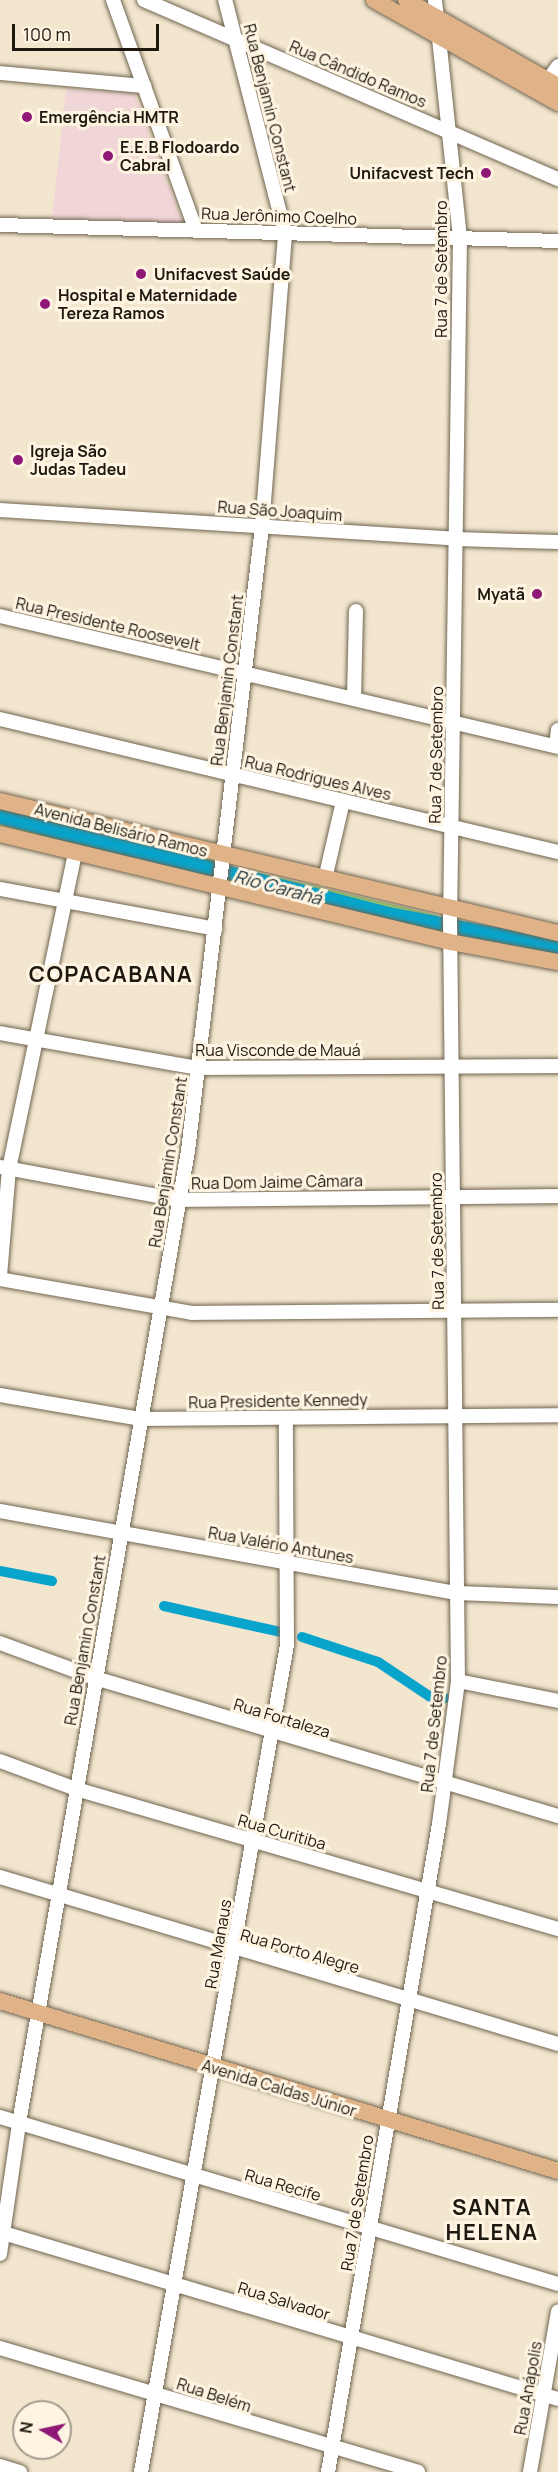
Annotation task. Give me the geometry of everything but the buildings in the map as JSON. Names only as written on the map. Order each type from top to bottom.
[{"type":"main road","points":[[374,0],[558,103]]},
{"type":"main road","points":[[406,0],[553,83]]},
{"type":"main road","name":"Avenida Belisário Ramos","points":[[0,801],[223,859],[325,879],[451,926],[558,962]]},
{"type":"main road","name":"Avenida Belisário Ramos","points":[[0,834],[220,884],[451,926],[558,933]]},
{"type":"main road","name":"Avenida Caldas Júnior","points":[[0,1990],[39,2008]]},
{"type":"main road","name":"Avenida Caldas Júnior","points":[[0,2001],[39,2008],[389,2115],[558,2160]]},
{"type":"main road","name":"Avenida Caldas Júnior","points":[[389,2115],[558,2171]]},
{"type":"street","points":[[113,0],[196,231]]},
{"type":"street","name":"Rua Cândido Ramos","points":[[144,0],[558,179]]},
{"type":"street","name":"Rua Benjamin Constant","points":[[0,2254],[19,2123],[180,1200],[200,1068],[214,929],[262,527],[285,233],[225,0]]},
{"type":"street","name":"Rua 7 de Setembro","points":[[328,2472],[446,1783],[458,1681],[451,926],[460,238],[451,132],[435,0]]},
{"type":"street","points":[[553,83],[558,66]]},
{"type":"street","points":[[0,72],[144,86]]},
{"type":"street","name":"Rua Jerônimo Coelho","points":[[0,225],[558,241]]},
{"type":"street","name":"Rua São Joaquim","points":[[0,510],[455,539],[558,542]]},
{"type":"street","points":[[354,699],[356,611]]},
{"type":"street","name":"Rua Presidente Roosevelt","points":[[0,616],[557,746]]},
{"type":"street","name":"Rua Rodrigues Alves","points":[[0,719],[558,852]]},
{"type":"street","points":[[557,746],[558,730]]},
{"type":"street","points":[[325,879],[343,801]]},
{"type":"street","points":[[75,852],[36,1039],[5,1168],[0,1277],[160,1309],[219,1314],[558,1310]]},
{"type":"street","points":[[0,889],[214,929]]},
{"type":"street","name":"Rua Visconde de Mauá","points":[[0,1033],[200,1068],[558,1066]]},
{"type":"street","name":"Rua Dom Jaime Câmara","points":[[5,1168],[180,1200],[558,1196]]},
{"type":"street","name":"Rua Presidente Kennedy","points":[[0,1395],[140,1419],[558,1415]]},
{"type":"street","name":"Rua Manaus","points":[[141,2472],[287,1645],[289,1563],[286,1418]]},
{"type":"street","name":"Rua Valério Antunes","points":[[0,1511],[457,1593],[558,1597]]},
{"type":"street","name":"Rua Fortaleza","points":[[0,1643],[95,1678],[558,1816]]},
{"type":"street","points":[[458,1681],[558,1701]]},
{"type":"street","name":"Rua Curitiba","points":[[0,1761],[76,1790],[558,1929]]},
{"type":"street","name":"Rua Porto Alegre","points":[[0,1877],[58,1898],[558,2044]]},
{"type":"street","name":"Rua Recife","points":[[0,2117],[558,2284]]},
{"type":"street","name":"Rua Salvador","points":[[2,2233],[558,2399]]},
{"type":"street","name":"Rua Anápolis","points":[[530,2472],[558,2311]]},
{"type":"street","name":"Rua Belém","points":[[0,2348],[418,2472]]},
{"type":"street","points":[[0,2466],[20,2472]]},
{"type":"shaded area","name":"E.E.B Flodoardo Cabral","points":[[66,89],[134,93],[183,224],[52,219]]},
{"type":"green space","points":[[0,810],[213,859],[212,881],[0,830]]},
{"type":"green space","points":[[231,866],[437,915],[440,930],[226,881]]},
{"type":"green space","points":[[460,921],[558,941],[558,958],[457,938]]},
{"type":"waterway","name":"Rio Carahá","points":[[0,815],[389,916],[558,948]]},
{"type":"waterway","name":"Rio Carahá","points":[[545,946],[545,953]]},
{"type":"waterway","points":[[0,1571],[52,1581]]},
{"type":"waterway","points":[[164,1606],[280,1632]]},
{"type":"waterway","points":[[302,1637],[378,1662],[435,1700],[445,1698]]},
{"type":"place","name":"Emergência HMTR","points":[[27,117]]},
{"type":"place","name":"E.E.B Flodoardo Cabral","points":[[108,156]]},
{"type":"place","name":"Unifacvest Tech","points":[[486,173]]},
{"type":"place","name":"Unifacvest Saúde","points":[[141,274]]},
{"type":"place","name":"Hospital e Maternidade Tereza Ramos","points":[[45,304]]},
{"type":"place","name":"Igreja São Judas Tadeu","points":[[18,460]]},
{"type":"place","name":"Myatã","points":[[537,594]]},
{"type":"district","name":"COPACABANA","points":[[111,975]]},
{"type":"district","name":"SANTA HELENA","points":[[492,2220]]}]
